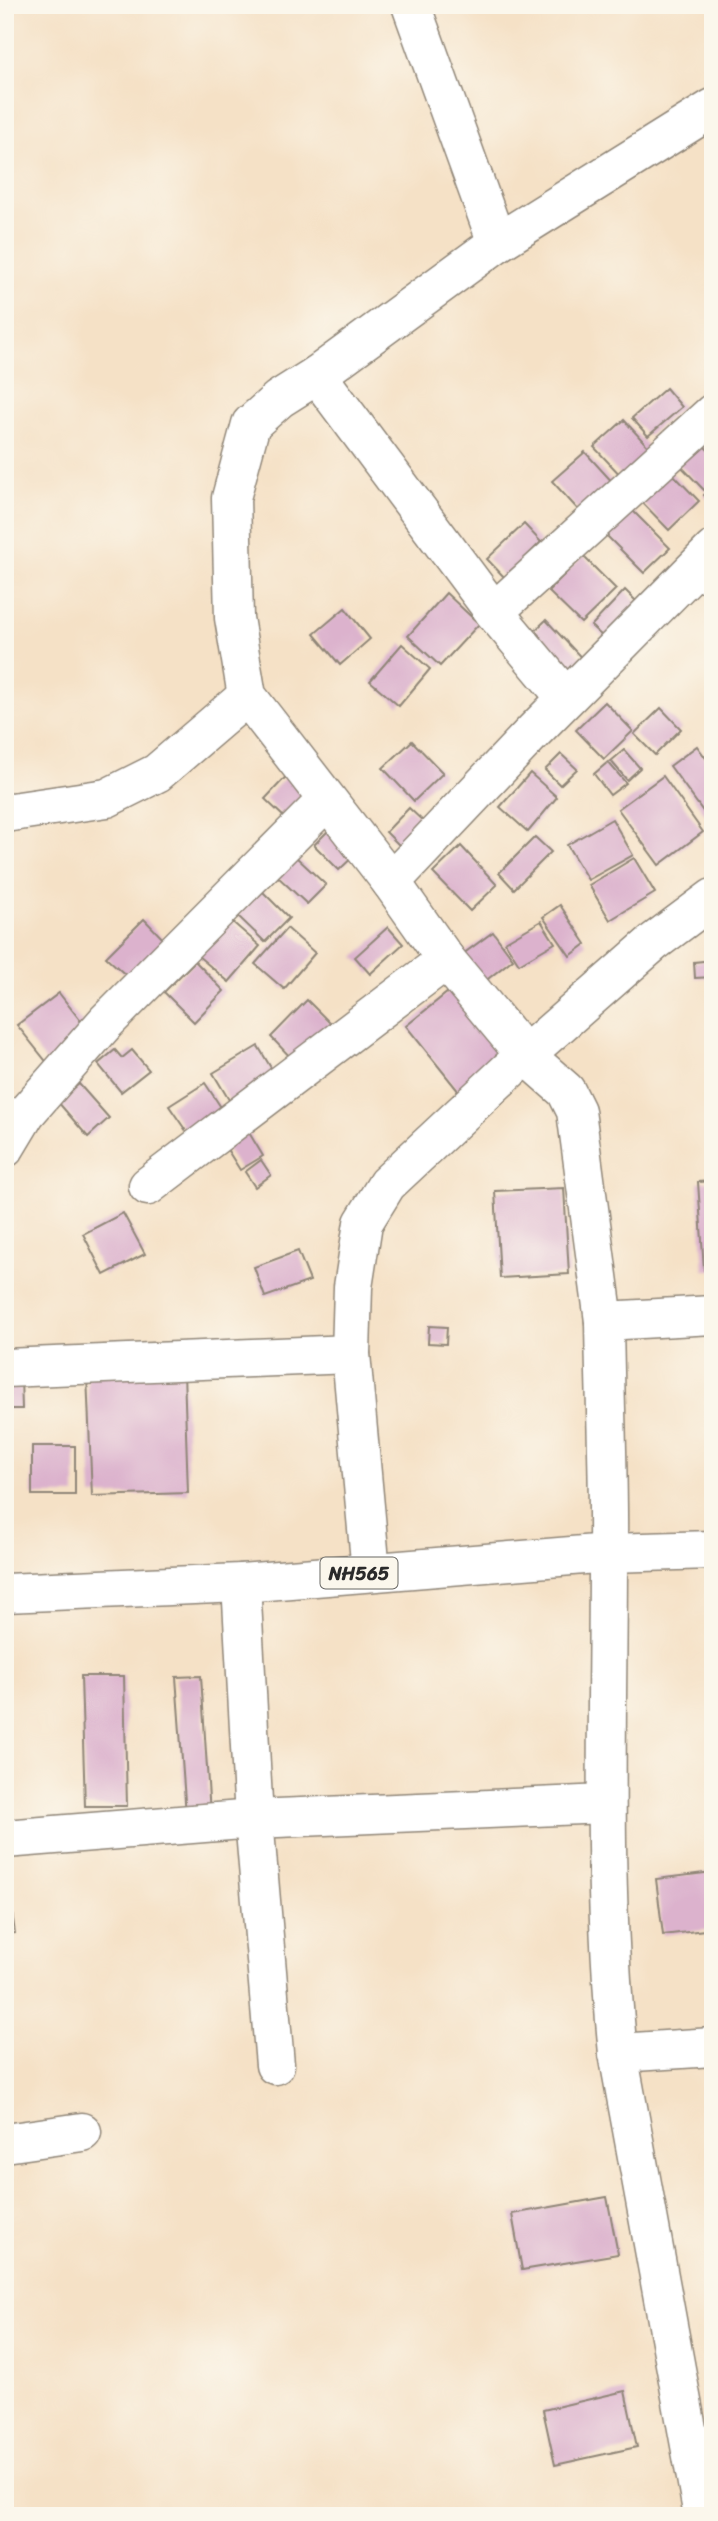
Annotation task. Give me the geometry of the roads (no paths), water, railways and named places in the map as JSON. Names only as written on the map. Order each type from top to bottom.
[{"type":"main road","points":[[411,5],[497,243]]},
{"type":"main road","points":[[703,2516],[702,2457],[618,2053],[613,2004],[605,1804],[608,1553],[604,1321],[576,1111],[566,1091],[525,1055],[446,960],[391,882],[247,696],[234,618],[231,498],[251,424],[279,399],[317,375],[497,243],[713,108]]},
{"type":"main road","points":[[317,375],[494,612],[566,698]]},
{"type":"main road","points":[[494,612],[713,413]]},
{"type":"main road","points":[[391,882],[566,698],[713,550]]},
{"type":"main road","points":[[5,813],[107,798],[157,773],[247,696]]},
{"type":"main road","points":[[5,1148],[26,1113],[106,1022],[327,800]]},
{"type":"main road","points":[[371,1572],[351,1354],[353,1287],[363,1223],[387,1184],[525,1055],[654,942],[713,898]]},
{"type":"main road","points":[[148,1186],[446,960]]},
{"type":"main road","points":[[604,1321],[713,1315]]},
{"type":"main road","points":[[5,1368],[351,1354]]},
{"type":"main road","name":"NH565","points":[[5,1593],[241,1583],[608,1553],[713,1550]]},
{"type":"main road","points":[[241,1583],[254,1819],[275,2065]]},
{"type":"main road","points":[[5,1839],[254,1819],[605,1804]]},
{"type":"main road","points":[[618,2053],[713,2047]]},
{"type":"main road","points":[[5,2143],[82,2132]]}]
